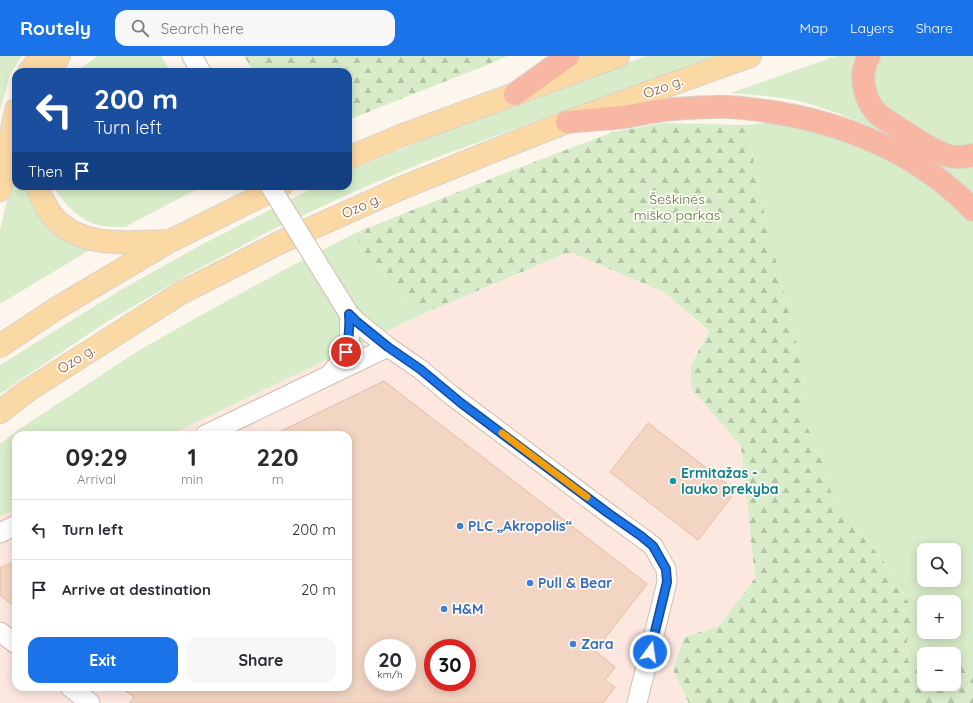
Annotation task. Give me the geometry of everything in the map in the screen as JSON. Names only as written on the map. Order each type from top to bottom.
[{"type":"highway","points":[[516,94],[568,56]]},
{"type":"highway","points":[[869,56],[864,70],[863,82],[868,100],[876,112],[884,119],[927,146],[945,155],[962,157],[973,155]]},
{"type":"highway","points":[[567,122],[623,117],[674,109],[717,106],[783,113],[814,120],[859,134],[904,156],[959,195],[973,210]]},
{"type":"main road","points":[[32,68],[41,56]]},
{"type":"main road","points":[[52,68],[59,56]]},
{"type":"main road","points":[[352,156],[403,135],[618,56]]},
{"type":"main road","name":"Ozo g.","points":[[0,412],[27,391],[181,293],[268,248],[399,189],[567,122],[750,56]]},
{"type":"main road","points":[[0,190],[12,130]]},
{"type":"main road","points":[[39,190],[49,212],[59,223],[73,233],[93,240],[116,242],[170,241]]},
{"type":"main road","points":[[0,346],[57,308],[170,241],[273,190]]},
{"type":"street","points":[[192,56],[199,68]]},
{"type":"street","points":[[272,190],[349,314],[357,322],[388,347],[420,369],[475,414],[653,546],[666,569],[667,582],[637,703]]},
{"type":"street","points":[[328,376],[341,361],[346,352],[349,340],[349,314]]},
{"type":"street","points":[[213,431],[388,347]]},
{"type":"street","points":[[0,533],[12,527]]},
{"type":"street","points":[[0,632],[12,641]]},
{"type":"street","points":[[75,691],[90,703]]},
{"type":"shaded area","points":[[572,253],[664,292],[709,332],[691,364],[691,388],[741,446],[755,578],[719,626],[684,637],[673,670],[689,703],[0,703],[0,516],[12,511],[12,691],[352,691],[352,431],[178,431],[420,315],[563,255]]},
{"type":"green space","points":[[0,56],[22,56],[14,68],[12,68],[0,111]]},
{"type":"green space","points":[[98,56],[161,56],[168,68],[81,68]]},
{"type":"green space","points":[[244,56],[507,56],[352,118],[352,68],[252,68]]},
{"type":"green space","points":[[646,56],[716,56],[427,161],[351,193],[268,232],[189,274],[108,321],[0,394],[0,365],[119,291],[199,246],[309,190],[352,190],[352,170],[496,111]]},
{"type":"green space","points":[[836,56],[859,56],[873,120],[887,134],[840,114],[810,104],[781,98],[731,93]]},
{"type":"green space","points":[[878,56],[973,56],[973,148],[947,146],[885,108],[880,102],[871,76]]},
{"type":"green space","points":[[786,120],[869,147],[937,187],[973,223],[973,669],[967,661],[961,659],[961,647],[917,647],[917,670],[908,661],[906,644],[913,624],[910,605],[884,562],[833,499],[819,450],[806,425],[803,369],[758,188],[748,125]]},
{"type":"green space","name":"Šeškinės miško parkas","points":[[663,123],[748,125],[758,188],[803,369],[806,425],[819,450],[833,499],[884,562],[910,605],[913,624],[906,644],[908,661],[917,670],[917,691],[961,691],[961,659],[967,661],[973,669],[973,703],[689,703],[673,670],[684,637],[719,626],[755,578],[741,446],[691,388],[691,365],[709,331],[664,292],[572,253],[562,255],[420,315],[365,254],[355,233],[613,132]]},
{"type":"green space","points":[[934,161],[973,165],[973,196]]},
{"type":"green space","points":[[12,178],[12,190],[26,190],[29,198],[37,211],[74,244],[90,250],[0,304],[0,230]]},
{"type":"green space","points":[[56,190],[195,190],[125,227],[107,227],[97,225],[84,219],[66,204]]},
{"type":"green space","points":[[355,233],[357,240],[376,268],[420,315],[178,431],[17,431],[138,351],[280,272]]},
{"type":"green space","points":[[12,435],[12,511],[0,516],[0,444]]},
{"type":"building","name":"PLC „Akropolis“","points":[[384,381],[647,584],[595,651],[615,667],[605,680],[615,687],[603,703],[129,703],[134,697],[126,691],[352,691],[352,431],[281,431]]},
{"type":"building","name":"Ermitažas - lauko prekyba","points":[[648,423],[736,491],[698,540],[610,472]]},
{"type":"building","points":[[12,563],[12,605],[0,595],[0,568]]},
{"type":"slow traffic","points":[[502,433],[587,497]]},
{"type":"place","name":"Ermitažas - lauko prekyba","points":[[673,481]]},
{"type":"place","name":"PLC „Akropolis“","points":[[460,526]]},
{"type":"place","name":"Pull & Bear","points":[[530,583]]},
{"type":"place","name":"H&M","points":[[444,609]]},
{"type":"place","name":"Zara","points":[[573,644]]},
{"type":"route","points":[[346,352],[349,340],[349,314],[388,347],[420,369],[461,403],[653,546],[666,569],[667,582],[650,652]]}]
